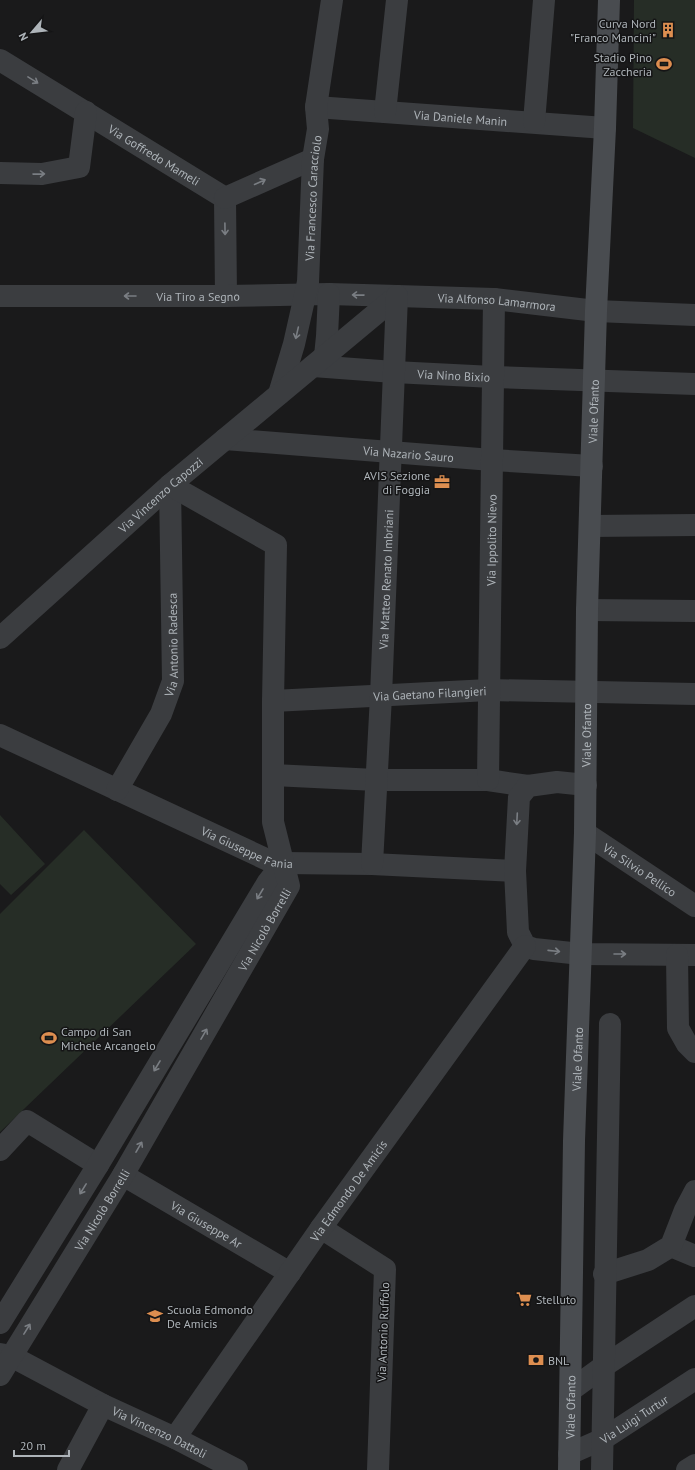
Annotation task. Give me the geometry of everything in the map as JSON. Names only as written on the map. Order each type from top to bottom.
[{"type":"main road","name":"Viale Ofanto","points":[[569,1462],[574,1141],[585,833],[587,610],[596,311],[605,128],[609,0]]},
{"type":"street","name":"Via Francesco Caracciolo","points":[[279,394],[294,344],[308,282],[313,159],[318,129],[316,107],[332,0]]},
{"type":"street","points":[[385,112],[397,0]]},
{"type":"street","points":[[534,122],[544,0]]},
{"type":"street","name":"Via Goffredo Mameli","points":[[0,60],[224,198]]},
{"type":"street","name":"Via Daniele Manin","points":[[316,107],[605,128]]},
{"type":"street","points":[[0,173],[42,174],[79,167],[86,112]]},
{"type":"street","points":[[226,296],[224,198],[313,159]]},
{"type":"street","points":[[318,361],[327,336],[329,294]]},
{"type":"street","name":"Via Tiro a Segno","points":[[0,296],[226,296],[329,294],[397,296]]},
{"type":"street","name":"Via Alfonso Lamarmora","points":[[397,296],[494,300],[596,311],[695,316]]},
{"type":"street","name":"Via Vincenzo Capozzi","points":[[0,638],[170,485],[397,296]]},
{"type":"street","name":"Via Matteo Renato Imbriani","points":[[372,864],[381,696],[397,296]]},
{"type":"street","name":"Via Ippolito Nievo","points":[[488,780],[494,300]]},
{"type":"street","name":"Via Nino Bixio","points":[[318,361],[394,372],[695,384]]},
{"type":"street","name":"Via Nazario Sauro","points":[[225,439],[492,460],[592,466]]},
{"type":"street","points":[[170,485],[276,545],[273,701],[273,822],[284,863]]},
{"type":"street","name":"Via Antonio Radesca","points":[[117,790],[161,714],[173,681],[170,485]]},
{"type":"street","points":[[590,526],[695,525]]},
{"type":"street","points":[[587,610],[695,611]]},
{"type":"street","name":"Via Gaetano Filangieri","points":[[273,701],[489,690],[586,692]]},
{"type":"street","points":[[586,692],[695,694]]},
{"type":"street","name":"Via Giuseppe Fania","points":[[0,735],[270,861],[284,863],[372,864],[515,871]]},
{"type":"street","points":[[273,775],[376,780],[488,780],[528,786],[557,782],[586,785]]},
{"type":"street","points":[[528,786],[519,797],[515,871],[518,932],[525,946],[534,949],[581,954],[689,953],[678,1028],[686,1044],[695,1052]]},
{"type":"street","name":"Via Silvio Pellico","points":[[585,833],[695,906]]},
{"type":"street","name":"Via Nicolò Borrelli","points":[[0,1323],[98,1165],[268,882],[284,863]]},
{"type":"street","name":"Via Nicolò Borrelli","points":[[0,1375],[6,1355],[123,1175],[289,886],[284,863]]},
{"type":"street","name":"Via Edmondo De Amicis","points":[[175,1438],[321,1228],[525,946]]},
{"type":"street","points":[[602,1470],[604,1274],[610,1024]]},
{"type":"street","points":[[0,1150],[26,1121],[98,1165]]},
{"type":"street","name":"Via Giuseppe Ar","points":[[123,1175],[290,1273]]},
{"type":"street","points":[[604,1274],[648,1260],[671,1246],[685,1210],[695,1191]]},
{"type":"street","name":"Via Antonio Ruffolo","points":[[321,1228],[385,1269],[378,1470]]},
{"type":"street","points":[[671,1246],[695,1256]]},
{"type":"street","points":[[570,1390],[695,1306]]},
{"type":"street","name":"Via Vincenzo Dattoli","points":[[6,1355],[237,1470]]},
{"type":"street","name":"Via Luigi Turtur","points":[[569,1462],[695,1379]]},
{"type":"street","name":"Via Vincenzo Dattoli","points":[[68,1470],[104,1405]]},
{"type":"street","points":[[687,1470],[695,1465]]},
{"type":"shaded area","name":"Stadio Pino Zaccheria","points":[[634,0],[695,0],[695,158],[633,128]]},
{"type":"shaded area","points":[[0,815],[45,864],[11,895],[0,884]]},
{"type":"shaded area","name":"Campo di San Michele Arcangelo","points":[[84,830],[196,944],[0,1132],[0,914]]},
{"type":"place","name":"Curva Nord \"Franco Mancini\"","points":[[668,30]]},
{"type":"place","name":"Stadio Pino Zaccheria","points":[[664,64]]},
{"type":"place","name":"AVIS Sezione di Foggia","points":[[442,482]]},
{"type":"place","name":"Campo di San Michele Arcangelo","points":[[49,1038]]},
{"type":"place","name":"Stelluto","points":[[524,1299]]},
{"type":"place","name":"Scuola Edmondo De Amicis","points":[[155,1316]]},
{"type":"place","name":"BNL","points":[[536,1360]]}]
